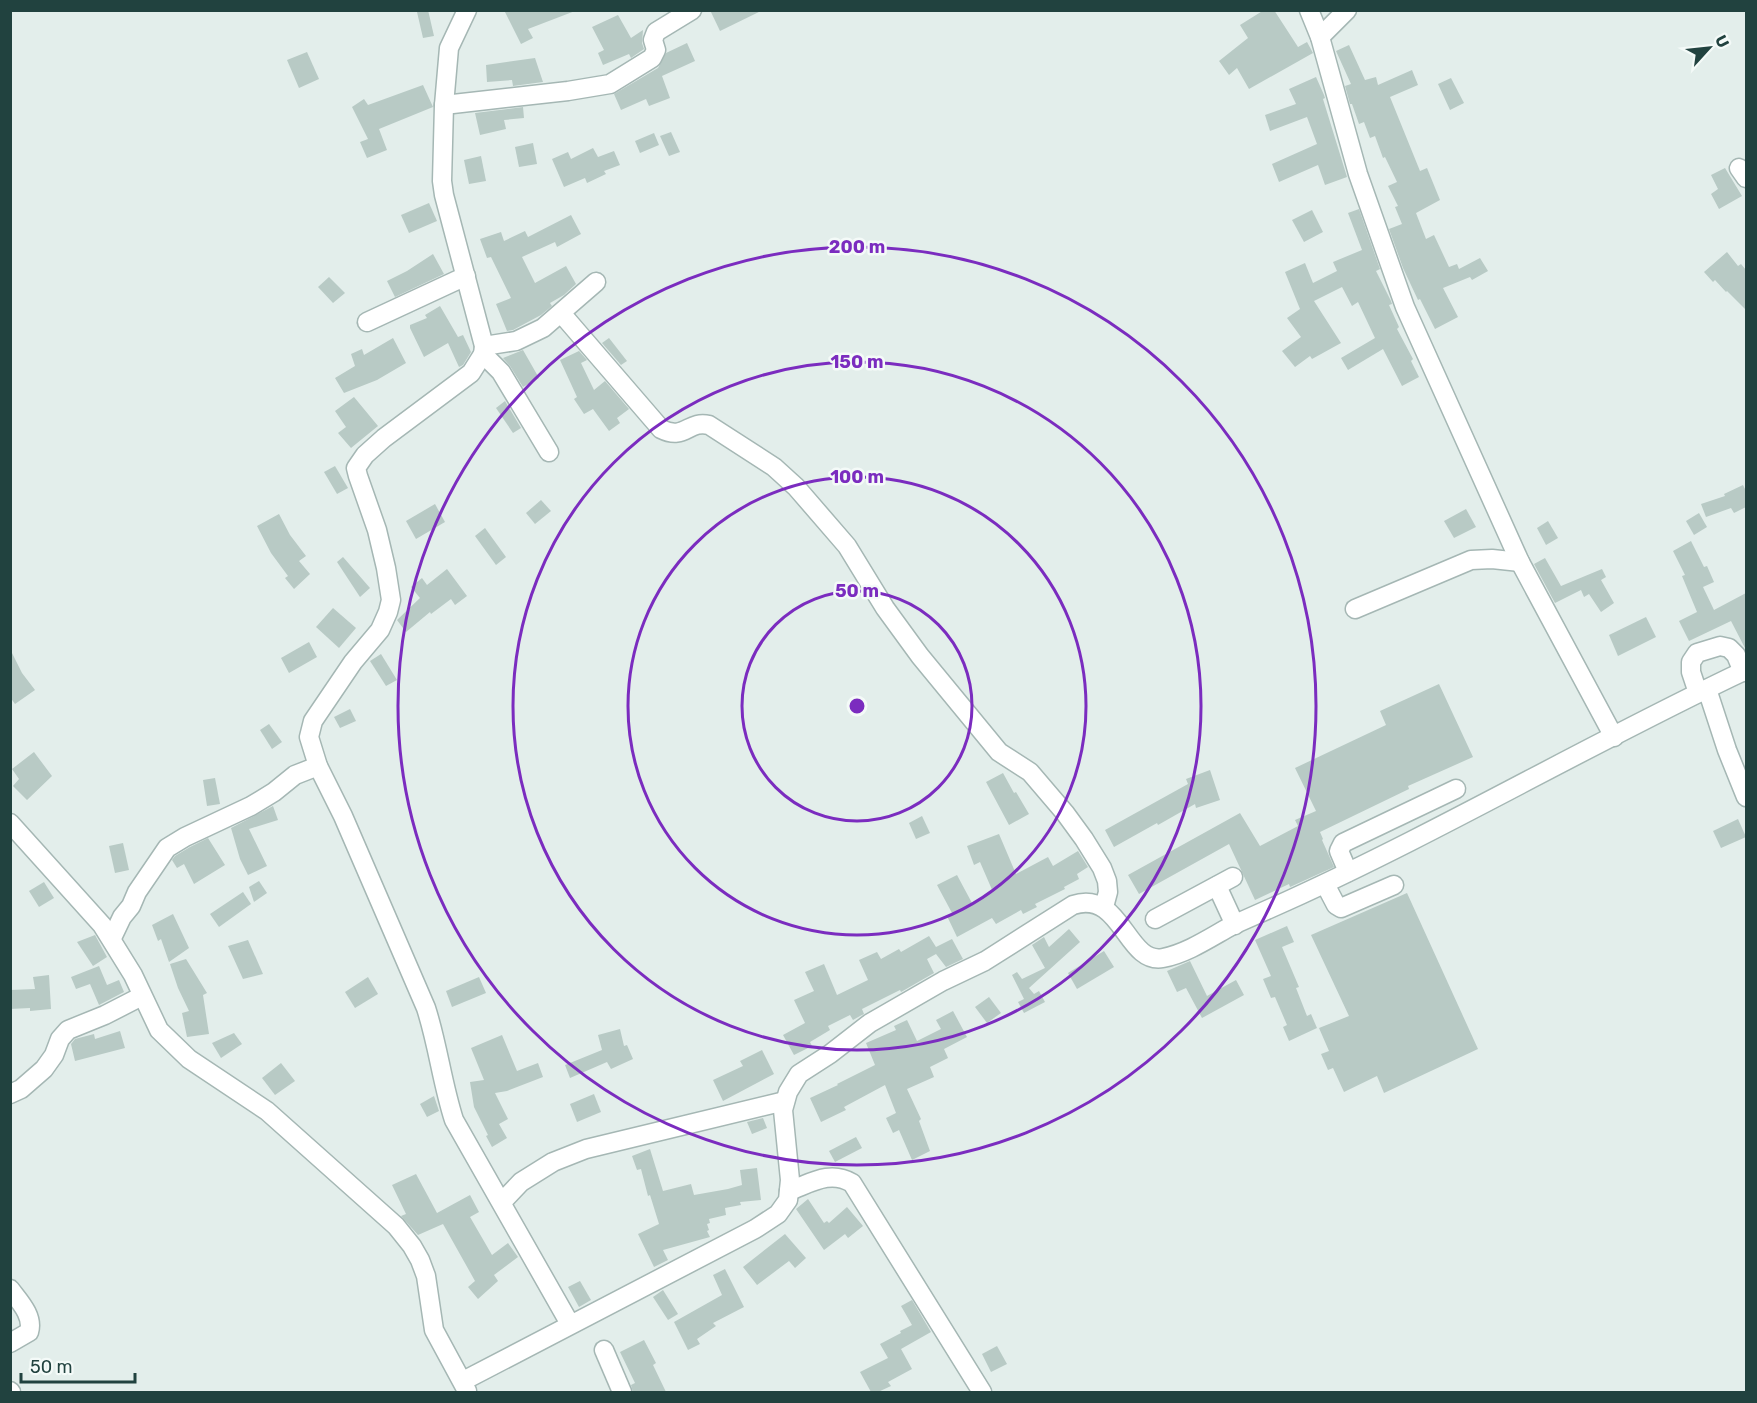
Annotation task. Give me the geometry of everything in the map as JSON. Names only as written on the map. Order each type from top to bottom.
[{"type":"street","points":[[467,10],[449,48],[444,105],[443,188],[483,350],[501,372],[549,452]]},
{"type":"street","points":[[444,105],[610,84],[652,58],[656,50],[653,40],[656,32],[692,10]]},
{"type":"street","points":[[1310,10],[1320,37],[1358,174],[1405,307],[1520,562],[1614,736]]},
{"type":"street","points":[[1320,37],[1347,10]]},
{"type":"street","points":[[367,322],[466,276]]},
{"type":"street","points":[[570,1324],[454,1120],[444,1091],[436,1037],[426,1008],[318,766],[309,737],[313,721],[353,662],[380,630],[391,600],[377,530],[356,468],[365,455],[384,438],[471,373],[483,350],[516,341],[543,328],[596,282]]},
{"type":"street","points":[[561,313],[661,429],[671,434],[679,434],[695,426],[709,425],[774,467],[796,487],[848,546],[885,608],[920,656],[985,736],[999,752],[1030,772],[1072,822],[1102,868],[1107,881],[1108,892],[1104,907]]},
{"type":"street","points":[[1355,609],[1471,560],[1492,559],[1520,562]]},
{"type":"street","points":[[10,823],[102,925],[112,939],[159,1030],[189,1059],[267,1111],[402,1233],[416,1253],[426,1276],[434,1329],[465,1387],[570,1324],[755,1229],[778,1214],[788,1200],[790,1180],[783,1110],[785,1101],[799,1074],[830,1054],[870,1023],[943,981],[984,961],[1073,905],[1083,902],[1104,907],[1140,950],[1150,957],[1162,958],[1194,946],[1325,884],[1614,736],[1703,691],[1745,671],[1729,648],[1720,646],[1697,653],[1691,663],[1690,672],[1703,691],[1746,796]]},
{"type":"street","points":[[112,939],[137,892],[167,848],[251,806],[274,792],[295,775],[318,766]]},
{"type":"street","points":[[1348,872],[1339,851],[1343,843],[1456,789]]},
{"type":"street","points":[[1155,919],[1233,877]]},
{"type":"street","points":[[1325,884],[1336,905],[1341,908],[1394,885]]},
{"type":"street","points":[[1217,886],[1235,925]]},
{"type":"street","points":[[10,1094],[21,1089],[44,1069],[54,1055],[60,1039],[68,1030],[105,1015],[142,996]]},
{"type":"street","points":[[502,1202],[521,1182],[554,1162],[586,1149],[785,1101]]},
{"type":"street","points":[[789,1191],[832,1177],[842,1177],[852,1184],[981,1392]]},
{"type":"street","points":[[10,1288],[25,1309],[31,1325],[29,1332],[10,1343]]},
{"type":"street","points":[[604,1350],[622,1392]]},
{"type":"building","points":[[428,10],[434,36],[423,38],[417,12]]},
{"type":"building","points":[[504,10],[575,11],[528,29],[533,38],[521,44]]},
{"type":"building","points":[[710,10],[763,10],[720,31]]},
{"type":"building","points":[[1264,10],[1274,10],[1298,47],[1307,42],[1313,53],[1249,89],[1237,68],[1229,75],[1219,61],[1248,38],[1240,25]]},
{"type":"building","points":[[618,15],[631,38],[643,30],[644,49],[631,58],[629,54],[603,65],[598,53],[604,50],[592,27]]},
{"type":"building","points":[[687,43],[695,61],[662,76],[670,98],[649,106],[646,99],[621,110],[614,94],[658,68],[666,53]]},
{"type":"building","points":[[1349,45],[1365,80],[1376,77],[1378,85],[1412,70],[1418,85],[1390,97],[1420,171],[1427,168],[1440,200],[1416,213],[1426,239],[1434,235],[1449,267],[1457,264],[1459,269],[1480,258],[1488,271],[1472,280],[1470,277],[1443,288],[1458,317],[1435,329],[1403,268],[1389,229],[1402,224],[1395,207],[1398,206],[1388,186],[1397,182],[1385,157],[1383,158],[1375,136],[1370,138],[1364,122],[1359,124],[1352,104],[1350,104],[1345,86],[1351,84],[1336,51]]},
{"type":"building","points":[[307,52],[319,79],[299,88],[287,60]]},
{"type":"building","points":[[535,58],[543,82],[513,86],[512,80],[487,82],[486,65]]},
{"type":"building","points":[[1316,77],[1325,98],[1323,99],[1347,177],[1325,185],[1318,165],[1279,182],[1272,164],[1317,144],[1307,117],[1270,131],[1265,115],[1296,104],[1289,89]]},
{"type":"building","points":[[1451,78],[1464,103],[1450,110],[1438,84]]},
{"type":"building","points":[[423,85],[433,107],[379,129],[387,150],[367,158],[360,142],[368,139],[352,107],[364,99],[368,105]]},
{"type":"building","points":[[523,107],[524,118],[504,120],[506,129],[480,135],[475,113]]},
{"type":"building","points":[[671,132],[680,152],[669,156],[660,136]]},
{"type":"building","points":[[654,133],[659,145],[640,153],[635,141]]},
{"type":"building","points":[[533,143],[537,164],[519,167],[515,147]]},
{"type":"building","points":[[593,148],[598,157],[614,151],[620,165],[604,171],[606,174],[587,183],[585,178],[564,187],[552,159],[568,152],[571,159]]},
{"type":"building","points":[[481,156],[486,181],[469,184],[464,160]]},
{"type":"building","points":[[1725,168],[1742,196],[1719,209],[1711,194],[1718,189],[1711,175]]},
{"type":"building","points":[[429,203],[437,221],[409,233],[401,215]]},
{"type":"building","points":[[1359,209],[1380,269],[1376,271],[1391,301],[1392,304],[1389,305],[1399,327],[1397,329],[1413,359],[1411,361],[1419,377],[1402,386],[1383,349],[1348,370],[1341,358],[1375,338],[1358,302],[1352,306],[1342,287],[1314,301],[1341,343],[1312,359],[1310,356],[1295,367],[1282,351],[1301,337],[1287,318],[1300,309],[1285,272],[1305,263],[1313,283],[1337,271],[1333,262],[1362,250],[1348,213]]},
{"type":"building","points":[[1312,210],[1323,232],[1304,242],[1292,220]]},
{"type":"building","points":[[571,215],[581,234],[557,247],[555,242],[522,257],[535,283],[566,266],[576,284],[564,295],[550,303],[552,306],[541,315],[507,331],[496,304],[511,298],[491,257],[487,258],[480,239],[501,232],[504,241],[525,231],[528,237]]},
{"type":"building","points":[[1727,252],[1738,266],[1741,264],[1746,270],[1746,310],[1704,272]]},
{"type":"building","points":[[433,254],[444,274],[395,297],[387,281]]},
{"type":"building","points":[[329,277],[345,293],[333,303],[318,287]]},
{"type":"building","points":[[440,306],[458,337],[463,335],[471,352],[463,365],[459,367],[448,343],[424,357],[410,328],[410,325],[427,318],[425,315]]},
{"type":"building","points":[[393,338],[406,363],[377,380],[344,393],[335,378],[355,366],[351,354],[362,349],[364,355]]},
{"type":"building","points":[[609,338],[627,361],[621,365],[602,343]]},
{"type":"building","points":[[523,350],[539,378],[523,387],[503,358]]},
{"type":"building","points":[[579,351],[587,360],[581,363],[594,390],[605,381],[629,409],[617,418],[620,423],[609,431],[593,409],[584,414],[574,399],[577,397],[560,360]]},
{"type":"building","points":[[354,397],[378,426],[351,448],[338,433],[346,427],[335,411]]},
{"type":"building","points":[[505,401],[521,428],[513,433],[496,408]]},
{"type":"building","points":[[335,466],[348,488],[337,494],[324,472]]},
{"type":"building","points":[[1743,485],[1746,491],[1746,507],[1734,513],[1731,508],[1706,517],[1701,504],[1725,496],[1724,494]]},
{"type":"building","points":[[541,500],[551,511],[535,524],[526,513]]},
{"type":"building","points":[[435,504],[445,522],[416,539],[406,521]]},
{"type":"building","points":[[1466,509],[1476,527],[1454,538],[1444,521]]},
{"type":"building","points":[[1699,513],[1707,527],[1694,535],[1686,521]]},
{"type":"building","points":[[279,514],[290,535],[306,556],[299,561],[310,574],[294,589],[285,578],[288,576],[271,553],[257,526]]},
{"type":"building","points":[[1548,521],[1558,538],[1546,545],[1537,528]]},
{"type":"building","points":[[485,528],[506,557],[496,565],[475,536]]},
{"type":"building","points":[[1691,541],[1714,582],[1703,587],[1714,610],[1746,593],[1746,650],[1731,621],[1689,641],[1679,621],[1697,612],[1682,576],[1685,575],[1673,551]]},
{"type":"building","points":[[343,557],[370,588],[360,597],[337,562]]},
{"type":"building","points":[[1545,558],[1561,586],[1602,569],[1606,577],[1601,580],[1614,603],[1601,612],[1589,594],[1584,597],[1581,590],[1555,603],[1534,564]]},
{"type":"building","points":[[447,569],[467,596],[455,605],[451,599],[431,614],[430,612],[406,632],[397,620],[420,598],[411,587],[422,578],[427,585]]},
{"type":"building","points":[[333,608],[356,628],[339,648],[316,627]]},
{"type":"building","points":[[1646,617],[1656,637],[1618,656],[1609,635]]},
{"type":"building","points":[[309,642],[317,657],[289,673],[281,658]]},
{"type":"building","points":[[10,649],[22,673],[35,690],[15,704],[10,697]]},
{"type":"building","points":[[381,654],[397,680],[386,686],[370,661]]},
{"type":"building","points":[[1439,684],[1473,757],[1408,786],[1409,789],[1320,832],[1334,867],[1255,900],[1229,844],[1139,894],[1128,875],[1240,813],[1260,846],[1298,826],[1295,820],[1316,811],[1295,768],[1386,725],[1380,711]]},
{"type":"building","points":[[350,709],[356,721],[340,728],[334,717]]},
{"type":"building","points":[[269,724],[282,742],[272,749],[260,730]]},
{"type":"building","points":[[34,752],[52,776],[27,800],[13,786],[19,779],[12,769]]},
{"type":"building","points":[[1210,770],[1220,800],[1196,808],[1195,804],[1114,847],[1105,830],[1188,784],[1186,779]]},
{"type":"building","points":[[1003,773],[1029,814],[1009,825],[986,782]]},
{"type":"building","points":[[215,778],[220,804],[207,806],[203,780]]},
{"type":"building","points":[[273,806],[278,820],[249,829],[267,866],[248,875],[240,859],[231,828]]},
{"type":"building","points":[[922,816],[930,833],[916,839],[909,823]]},
{"type":"building","points":[[1738,819],[1746,837],[1721,848],[1713,831]]},
{"type":"building","points":[[999,834],[1016,874],[1048,857],[1053,866],[1078,851],[1088,867],[1077,874],[1079,879],[1035,904],[1037,907],[1023,914],[1021,910],[996,924],[992,918],[957,937],[947,916],[952,913],[937,885],[957,875],[972,903],[993,892],[980,862],[974,865],[967,846]]},
{"type":"building","points":[[208,838],[225,865],[194,884],[184,864],[177,868],[172,860],[175,856]]},
{"type":"building","points":[[123,843],[129,870],[115,873],[109,846]]},
{"type":"building","points":[[259,881],[267,893],[254,902],[249,887]]},
{"type":"building","points":[[44,882],[54,898],[39,907],[29,891]]},
{"type":"building","points":[[243,892],[251,904],[219,927],[210,914]]},
{"type":"building","points":[[1407,893],[1478,1049],[1384,1093],[1377,1076],[1344,1092],[1333,1068],[1328,1070],[1321,1054],[1329,1051],[1319,1028],[1349,1016],[1311,935]]},
{"type":"building","points":[[173,914],[189,948],[169,962],[161,939],[158,941],[152,925]]},
{"type":"building","points":[[1287,926],[1294,942],[1282,947],[1299,987],[1296,988],[1307,1016],[1311,1014],[1317,1028],[1289,1041],[1283,1027],[1287,1025],[1275,997],[1271,998],[1263,979],[1271,976],[1255,940]]},
{"type":"building","points":[[1069,929],[1080,942],[1029,988],[1034,994],[1039,991],[1045,1002],[1024,1013],[1018,1002],[1024,999],[1012,975],[1017,972],[1022,979],[1045,968],[1032,945],[1044,937],[1049,947]]},
{"type":"building","points":[[95,935],[107,957],[93,966],[77,942]]},
{"type":"building","points":[[929,936],[936,947],[952,939],[963,959],[946,967],[936,954],[927,959],[934,973],[901,992],[900,990],[862,1009],[864,1014],[853,1020],[850,1015],[828,1026],[830,1030],[810,1042],[812,1046],[794,1055],[783,1035],[805,1023],[794,1000],[814,991],[805,972],[824,964],[837,995],[868,980],[859,960],[877,952],[881,959],[899,949],[901,952]]},
{"type":"building","points":[[248,940],[263,974],[243,979],[228,946]]},
{"type":"building","points":[[1104,951],[1114,967],[1077,989],[1068,973]]},
{"type":"building","points":[[186,959],[207,993],[203,995],[209,1034],[187,1037],[182,1013],[189,1011],[170,964]]},
{"type":"building","points":[[1190,961],[1207,996],[1236,980],[1244,995],[1202,1018],[1186,988],[1177,992],[1167,971]]},
{"type":"building","points":[[99,966],[107,985],[119,980],[124,992],[99,1005],[90,984],[76,989],[71,977]]},
{"type":"building","points":[[49,975],[51,1009],[30,1011],[30,1008],[10,1009],[10,990],[35,989],[33,977]]},
{"type":"building","points":[[368,977],[378,994],[355,1008],[345,992]]},
{"type":"building","points":[[479,977],[486,993],[452,1007],[446,991]]},
{"type":"building","points":[[989,997],[1001,1013],[987,1023],[975,1007]]},
{"type":"building","points":[[953,1011],[967,1037],[944,1049],[948,1058],[930,1067],[934,1077],[907,1089],[921,1119],[919,1121],[930,1151],[912,1160],[899,1130],[893,1133],[886,1118],[896,1113],[885,1085],[844,1107],[846,1110],[821,1122],[810,1098],[875,1065],[866,1043],[896,1030],[894,1026],[907,1020],[917,1041],[941,1029],[936,1020]]},
{"type":"building","points":[[620,1029],[624,1046],[627,1045],[633,1059],[611,1069],[607,1062],[570,1078],[565,1065],[602,1050],[598,1035]]},
{"type":"building","points":[[120,1031],[125,1048],[75,1061],[71,1044],[75,1039],[94,1034],[95,1039]]},
{"type":"building","points":[[234,1033],[242,1044],[221,1058],[212,1043]]},
{"type":"building","points":[[502,1035],[517,1071],[538,1063],[543,1077],[507,1091],[495,1093],[508,1119],[499,1124],[507,1138],[492,1147],[474,1107],[470,1082],[484,1080],[471,1048]]},
{"type":"building","points":[[762,1050],[774,1074],[723,1101],[713,1080],[743,1066],[740,1061]]},
{"type":"building","points":[[281,1063],[295,1081],[275,1095],[262,1078]]},
{"type":"building","points":[[594,1094],[601,1112],[577,1122],[570,1104]]},
{"type":"building","points":[[434,1096],[439,1111],[427,1117],[420,1104]]},
{"type":"building","points":[[763,1118],[767,1128],[752,1134],[747,1122]]},
{"type":"building","points":[[856,1137],[862,1148],[835,1162],[829,1151]]},
{"type":"building","points":[[650,1149],[663,1191],[691,1184],[694,1195],[728,1189],[742,1185],[740,1170],[757,1168],[761,1200],[740,1202],[741,1205],[725,1208],[726,1215],[709,1219],[710,1223],[707,1224],[709,1230],[707,1231],[710,1237],[663,1250],[668,1260],[654,1267],[638,1234],[659,1224],[641,1169],[637,1170],[632,1156]]},
{"type":"building","points":[[416,1174],[437,1213],[470,1195],[479,1212],[470,1217],[492,1255],[508,1243],[518,1257],[494,1275],[498,1281],[478,1299],[468,1287],[475,1281],[443,1224],[418,1235],[401,1216],[406,1214],[392,1185]]},
{"type":"building","points":[[808,1199],[824,1223],[827,1221],[829,1223],[847,1207],[863,1226],[848,1238],[845,1234],[824,1250],[796,1209]]},
{"type":"building","points":[[785,1234],[806,1258],[795,1268],[789,1261],[757,1285],[743,1267]]},
{"type":"building","points":[[725,1269],[744,1307],[713,1323],[716,1326],[697,1339],[700,1344],[688,1350],[674,1322],[722,1295],[713,1275]]},
{"type":"building","points":[[580,1281],[591,1300],[579,1307],[568,1287]]},
{"type":"building","points":[[663,1290],[678,1314],[668,1320],[653,1297]]},
{"type":"building","points":[[912,1300],[931,1332],[901,1349],[912,1369],[888,1382],[891,1386],[878,1392],[871,1392],[860,1372],[888,1358],[880,1344],[912,1325],[901,1306]]},
{"type":"building","points":[[644,1340],[656,1363],[653,1365],[666,1392],[633,1392],[631,1385],[635,1383],[620,1352]]},
{"type":"building","points":[[997,1346],[1007,1364],[991,1372],[982,1354]]}]
